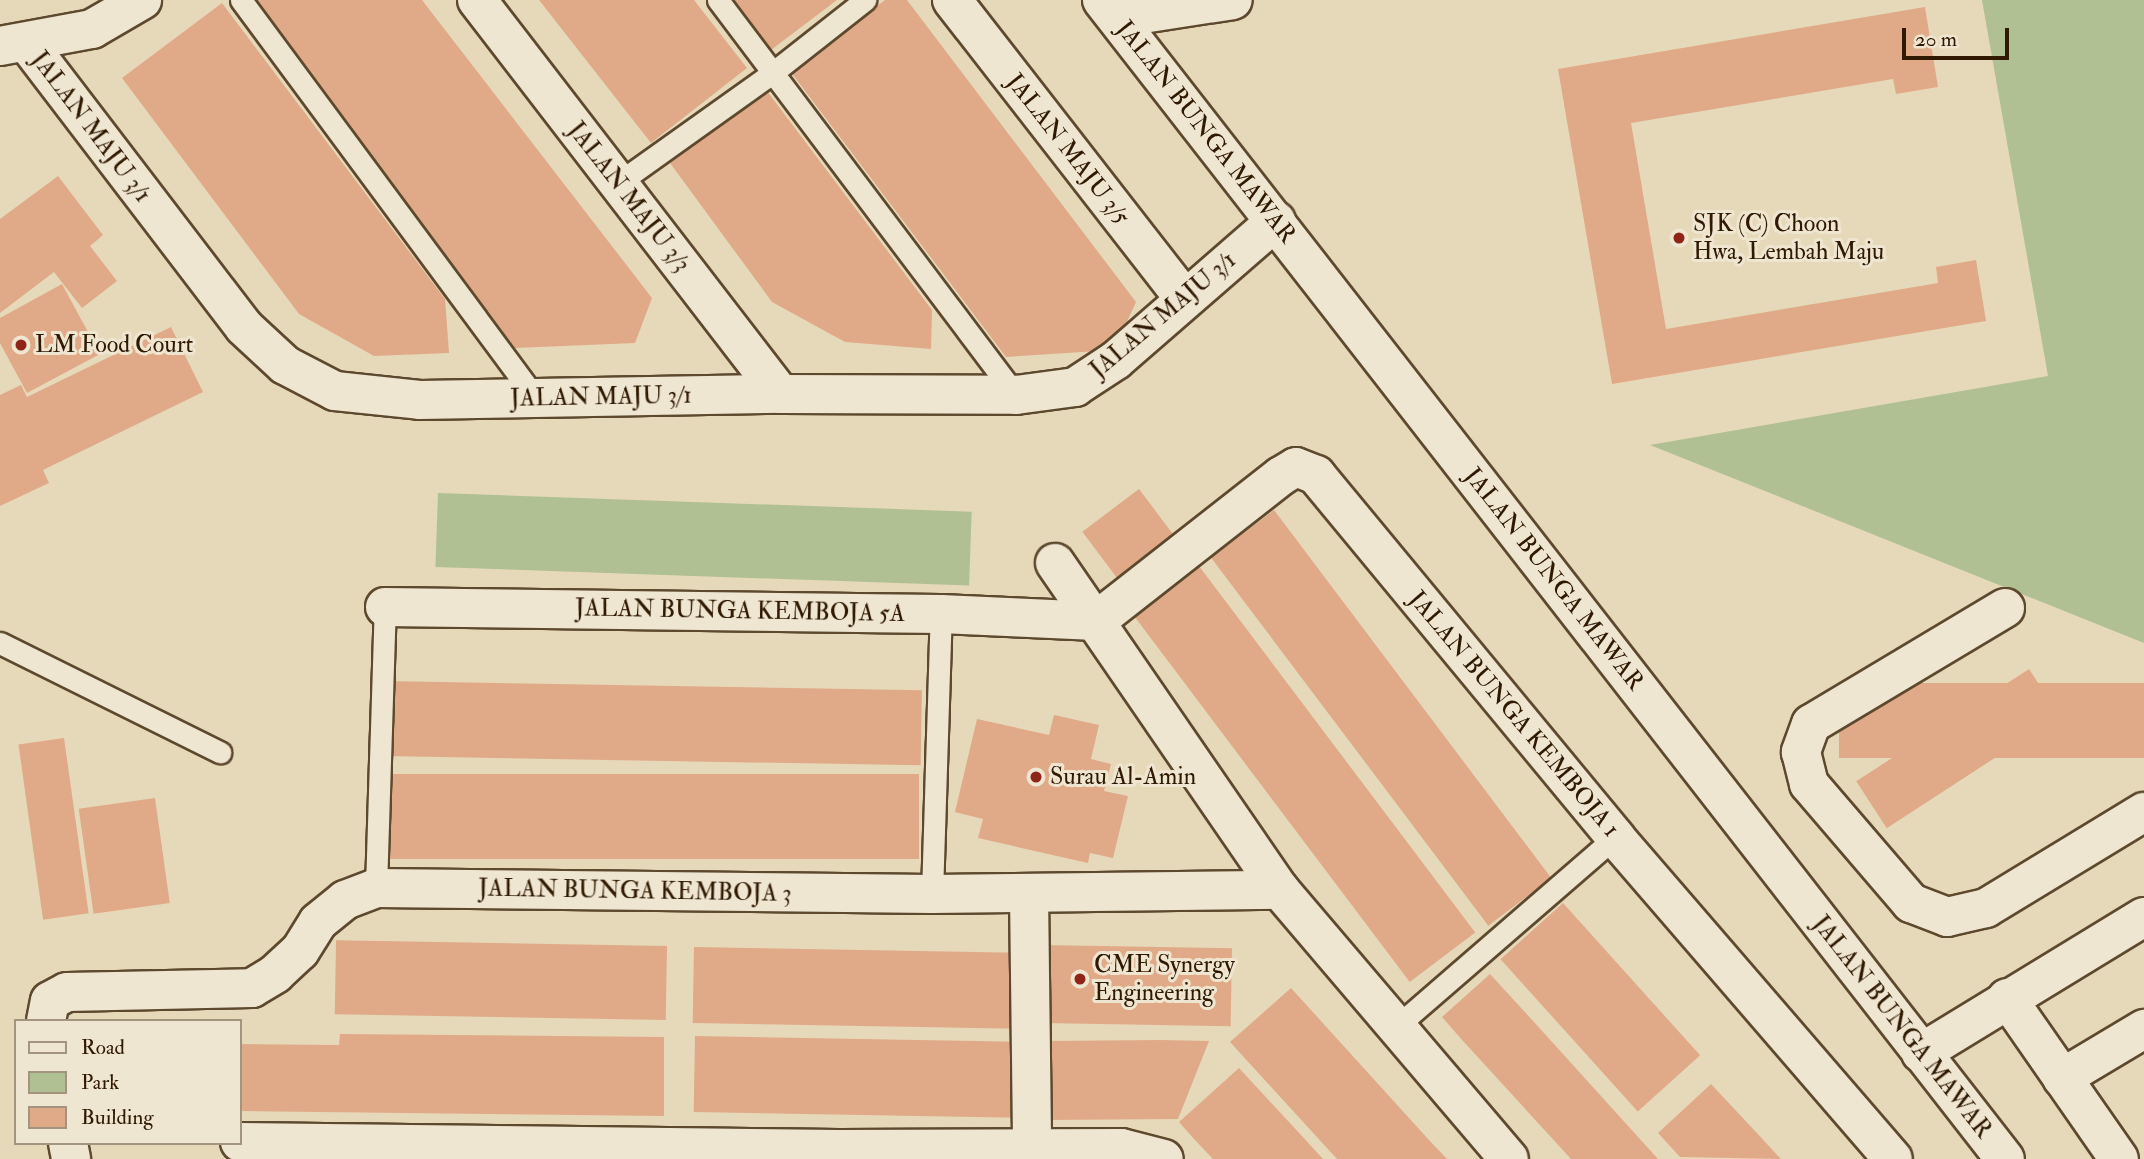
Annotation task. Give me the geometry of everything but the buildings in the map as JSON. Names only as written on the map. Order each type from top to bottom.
[{"type":"street","points":[[13,44],[92,29],[142,0]]},
{"type":"street","name":"JALAN MAJU 3/3","points":[[477,0],[780,394]]},
{"type":"street","name":"JALAN MAJU 3/5","points":[[952,0],[1184,298]]},
{"type":"street","points":[[1109,9],[1233,0]]},
{"type":"street","name":"JALAN BUNGA MAWAR","points":[[1109,9],[2005,1159]]},
{"type":"street","name":"JALAN MAJU 3/1","points":[[13,44],[244,327],[285,365],[335,391],[420,400],[780,394],[1016,395],[1075,387],[1116,360],[1184,298],[1276,221]]},
{"type":"street","name":"JALAN BUNGA KEMBOJA 1","points":[[1096,621],[1281,476],[1296,467],[1316,475],[1615,837],[1893,1159]]},
{"type":"street","points":[[1055,563],[1280,890],[1509,1159]]},
{"type":"street","name":"JALAN BUNGA KEMBOJA 5A","points":[[385,607],[941,614],[1096,621]]},
{"type":"street","points":[[2005,608],[1811,724],[1801,752],[1809,784],[1911,903],[1947,917],[1986,908],[2144,812]]},
{"type":"street","name":"JALAN BUNGA KEMBOJA 3","points":[[45,1019],[50,1001],[67,992],[252,988],[275,974],[300,951],[318,922],[345,900],[376,888],[932,894],[1280,890]]},
{"type":"street","points":[[1029,893],[1032,1148]]},
{"type":"street","points":[[1921,1054],[2007,998],[2144,917]]},
{"type":"street","points":[[2007,998],[2119,1159]]},
{"type":"street","points":[[2063,1078],[2144,1029]]},
{"type":"street","points":[[242,1142],[844,1154],[1121,1148],[1164,1159]]},
{"type":"lane","points":[[241,0],[536,398]]},
{"type":"lane","points":[[718,0],[771,74],[1016,395]]},
{"type":"lane","points":[[618,183],[771,74],[865,0]]},
{"type":"lane","points":[[376,888],[385,607]]},
{"type":"lane","points":[[932,894],[941,614]]},
{"type":"lane","points":[[0,643],[220,752]]},
{"type":"lane","points":[[1397,1026],[1615,837]]},
{"type":"green space","points":[[1982,0],[2144,0],[2144,643],[1650,445],[2048,376]]},
{"type":"green space","points":[[438,493],[972,512],[969,586],[435,567]]},
{"type":"place","name":"SJK (C) Choon Hwa, Lembah Maju","points":[[1679,238]]},
{"type":"place","name":"LM Food Court","points":[[21,345]]},
{"type":"place","name":"Surau Al-Amin","points":[[1036,777]]},
{"type":"place","name":"CME Synergy Engineering","points":[[1080,979]]}]
